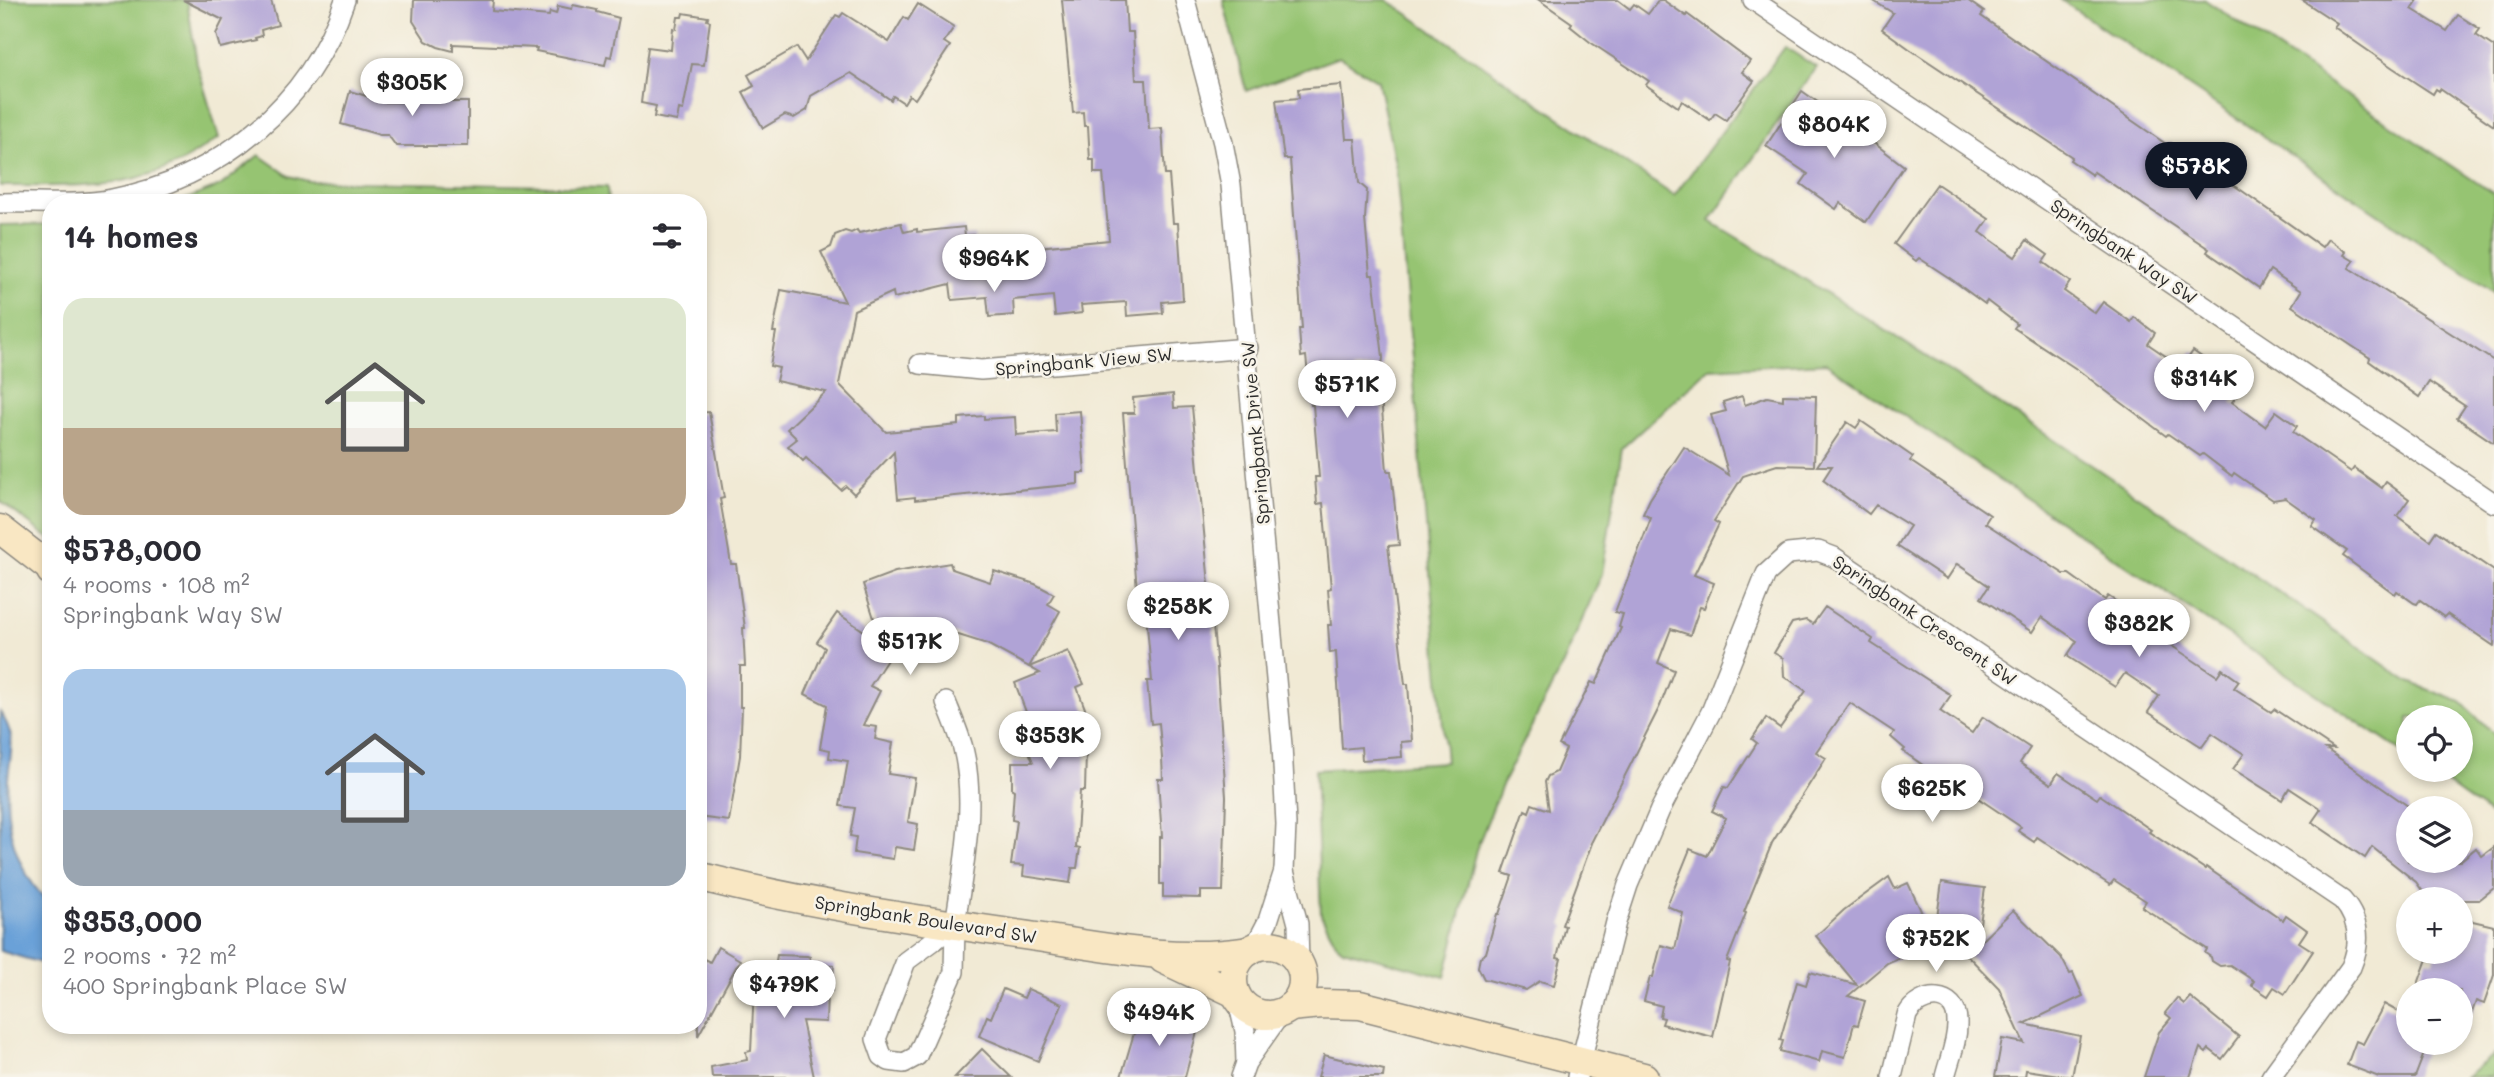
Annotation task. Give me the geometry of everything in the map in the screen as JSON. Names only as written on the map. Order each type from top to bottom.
[{"type":"street","points":[[131,194],[172,182],[218,159],[252,135],[296,90],[328,41],[345,0]]},
{"type":"street","name":"Springbank Drive SW","points":[[1185,0],[1223,142],[1231,185],[1248,348],[1283,757],[1286,824],[1284,871],[1268,921],[1252,950]]},
{"type":"street","name":"Springbank Way SW","points":[[1753,0],[2494,503]]},
{"type":"street","points":[[0,203],[42,202]]},
{"type":"street","name":"Springbank View SW","points":[[920,364],[981,370],[1248,348]]},
{"type":"street","points":[[0,529],[42,562]]},
{"type":"street","name":"Springbank Crescent SW","points":[[1579,1069],[1628,884],[1660,810],[1711,712],[1766,573],[1788,554],[1818,551],[1834,557],[2342,900],[2349,908],[2358,932],[2357,954],[2351,967],[2271,1077]]},
{"type":"street","points":[[947,702],[963,747],[968,800],[966,854],[955,925],[954,972],[921,1050],[911,1060],[897,1063],[890,1061],[882,1056],[876,1039],[906,961],[955,925]]},
{"type":"street","name":"Springbank Drive SW","points":[[1284,871],[1298,924],[1300,967]]},
{"type":"street","name":"Springbank Boulevard SW","points":[[707,878],[810,901],[1154,955],[1218,955],[1252,950]]},
{"type":"street","points":[[1243,1070],[1245,1031],[1233,974],[1242,957],[1252,950],[1273,946],[1282,948],[1300,967],[1360,1005]]},
{"type":"street","name":"Springbank Boulevard SW","points":[[1154,955],[1236,995]]},
{"type":"street","points":[[1243,1070],[1300,993],[1303,985],[1300,967]]},
{"type":"street","points":[[1236,995],[1251,1011],[1261,1015],[1321,1004],[1360,1005],[1579,1069],[1644,1077]]},
{"type":"street","points":[[1892,1077],[1907,1015],[1912,1006],[1929,997],[1948,1003],[1955,1010],[1958,1020],[1945,1077]]},
{"type":"green space","points":[[0,0],[187,0],[197,64],[219,138],[177,164],[135,178],[90,185],[0,186]]},
{"type":"green space","points":[[1223,0],[1387,0],[1674,196],[1785,47],[1816,67],[1710,221],[2063,446],[2409,682],[2464,705],[2396,705],[2396,748],[1826,363],[1709,369],[1622,448],[1602,574],[1563,664],[1503,783],[1476,850],[1445,977],[1343,949],[1336,943],[1321,915],[1315,770],[1446,762],[1396,168],[1378,81],[1339,57],[1246,91]]},
{"type":"green space","points":[[2061,0],[2205,0],[2494,194],[2494,292]]},
{"type":"green space","points":[[259,155],[289,176],[308,181],[607,187],[607,194],[199,194],[220,186]]},
{"type":"green space","points":[[42,224],[42,533],[0,501],[0,225]]},
{"type":"green space","points":[[2473,714],[2494,734],[2494,817],[2473,802],[2473,796],[2465,796],[2445,782],[2473,782]]},
{"type":"green space","points":[[2494,1055],[2494,1077],[2465,1077]]},
{"type":"water","points":[[0,712],[11,737],[7,797],[11,831],[21,863],[42,895],[42,963],[0,951]]},
{"type":"building","points":[[183,0],[271,0],[278,25],[261,30],[262,36],[255,38],[256,40],[220,48],[216,34],[223,20]]},
{"type":"building","points":[[414,0],[493,0],[492,11],[549,16],[550,12],[556,14],[558,6],[572,9],[573,5],[619,18],[611,57],[607,56],[605,65],[536,51],[537,48],[453,44],[453,51],[438,47],[426,41],[413,21]]},
{"type":"building","points":[[1062,0],[1125,0],[1127,32],[1133,32],[1136,80],[1146,80],[1149,129],[1162,128],[1165,175],[1169,175],[1173,223],[1178,223],[1183,300],[1162,302],[1163,313],[1127,316],[1126,302],[1081,305],[1082,313],[1055,316],[1053,296],[1013,300],[1014,315],[989,317],[987,297],[952,300],[950,284],[894,298],[893,292],[854,310],[839,384],[886,432],[959,425],[959,418],[984,416],[984,419],[1015,417],[1016,435],[1056,432],[1055,413],[1080,411],[1085,473],[1078,473],[1078,484],[915,500],[915,497],[898,499],[894,452],[854,494],[846,486],[841,490],[806,458],[803,461],[788,446],[797,439],[787,429],[826,392],[776,381],[779,368],[770,366],[781,290],[845,302],[821,252],[831,247],[835,235],[857,230],[859,233],[901,223],[904,232],[964,227],[965,236],[974,235],[976,253],[1109,240],[1103,173],[1094,173],[1094,160],[1090,160],[1088,126],[1084,126],[1083,112],[1073,113]]},
{"type":"building","points":[[1539,0],[1618,0],[1630,9],[1634,4],[1648,14],[1659,0],[1663,0],[1686,16],[1687,14],[1750,61],[1742,72],[1754,81],[1726,120],[1715,113],[1710,120],[1682,101],[1678,107],[1646,85],[1649,81],[1590,42],[1570,26],[1572,23]]},
{"type":"building","points":[[1872,0],[1967,0],[1984,12],[1981,16],[2166,144],[2171,143],[2211,169],[2322,247],[2328,239],[2354,261],[2349,268],[2494,361],[2494,443],[2457,418],[2465,406],[2429,382],[2419,397],[2369,361],[2370,358],[2292,306],[2301,291],[2270,270],[2259,288],[2207,252],[2209,249],[2094,172],[2092,175],[2070,160],[2072,157],[1911,50],[1882,29],[1893,13]]},
{"type":"building","points":[[2302,0],[2418,0],[2412,9],[2447,31],[2458,15],[2480,29],[2476,35],[2494,47],[2494,126],[2440,89],[2436,89],[2433,94],[2393,68],[2334,27],[2337,23]]},
{"type":"building","points":[[918,4],[954,27],[944,42],[950,46],[915,99],[909,95],[904,103],[893,96],[891,100],[851,73],[811,96],[807,110],[794,118],[785,115],[763,128],[743,92],[754,86],[748,75],[797,47],[806,61],[836,15],[840,17],[843,13],[889,42],[904,17],[908,20]]},
{"type":"building","points":[[683,13],[708,17],[707,20],[710,21],[704,65],[692,64],[683,110],[679,109],[677,121],[654,117],[656,106],[641,103],[648,47],[671,50],[673,28],[676,29],[678,17],[682,17]]},
{"type":"building","points":[[1341,85],[1346,139],[1355,139],[1359,183],[1367,190],[1365,219],[1370,275],[1373,275],[1383,357],[1382,367],[1352,370],[1381,397],[1387,471],[1391,471],[1399,545],[1388,546],[1405,684],[1408,684],[1412,741],[1401,742],[1402,757],[1362,760],[1361,747],[1342,749],[1336,652],[1330,653],[1328,589],[1331,588],[1323,503],[1317,504],[1315,477],[1319,477],[1313,405],[1306,356],[1301,357],[1299,329],[1302,329],[1290,159],[1284,159],[1276,100],[1299,98],[1298,89]]},
{"type":"building","points":[[408,89],[452,90],[452,102],[468,102],[468,146],[396,146],[388,135],[341,124],[350,91],[386,102],[405,102]]},
{"type":"building","points":[[1802,91],[1826,108],[1818,119],[1851,142],[1858,131],[1904,166],[1866,222],[1840,203],[1836,209],[1801,184],[1808,174],[1766,146]]},
{"type":"building","points":[[1937,184],[1989,219],[1980,232],[2015,257],[2027,240],[2048,255],[2043,262],[2070,282],[2064,291],[2095,313],[2103,302],[2131,322],[2134,317],[2155,333],[2148,344],[2182,367],[2193,351],[2216,367],[2210,375],[2238,394],[2232,402],[2265,426],[2276,411],[2297,426],[2293,432],[2351,472],[2354,468],[2382,488],[2386,482],[2409,499],[2397,516],[2430,540],[2436,531],[2494,571],[2494,646],[2447,614],[2444,617],[2420,600],[2417,604],[2397,591],[2395,594],[2343,556],[2347,551],[2312,526],[2316,520],[2285,498],[2273,500],[2234,473],[2232,476],[2203,454],[2200,456],[2168,434],[2166,436],[2078,370],[2014,328],[2017,324],[1987,301],[1985,304],[1951,279],[1919,258],[1916,261],[1894,244]]},
{"type":"building","points":[[1173,394],[1174,408],[1192,407],[1217,668],[1226,797],[1223,891],[1201,891],[1201,898],[1163,897],[1163,884],[1160,884],[1162,837],[1158,779],[1163,779],[1162,758],[1159,723],[1151,724],[1147,681],[1152,681],[1146,614],[1139,615],[1123,413],[1134,413],[1133,398]]},
{"type":"building","points":[[1783,395],[1816,396],[1814,466],[1777,465],[1743,476],[1714,521],[1719,524],[1694,575],[1714,583],[1704,608],[1700,607],[1690,635],[1671,629],[1658,663],[1674,670],[1660,706],[1591,843],[1562,925],[1565,926],[1557,958],[1561,959],[1554,985],[1540,981],[1526,990],[1484,979],[1478,967],[1480,957],[1486,953],[1512,876],[1503,873],[1525,810],[1529,812],[1532,804],[1549,810],[1545,782],[1548,776],[1556,772],[1566,749],[1559,745],[1591,682],[1596,684],[1621,628],[1619,627],[1623,614],[1615,612],[1651,518],[1643,514],[1650,499],[1684,447],[1729,475],[1711,415],[1726,411],[1723,402],[1742,396],[1745,405],[1767,397],[1783,400]]},
{"type":"building","points":[[707,412],[724,498],[720,499],[731,564],[736,564],[745,628],[745,666],[740,666],[740,756],[729,821],[707,818]]},
{"type":"building","points":[[1861,421],[1913,457],[1910,461],[1990,515],[1985,523],[2064,574],[2069,574],[2105,600],[2108,596],[2155,628],[2154,630],[2168,639],[2166,642],[2217,676],[2222,669],[2239,681],[2234,688],[2271,712],[2274,709],[2334,749],[2326,749],[2396,798],[2396,866],[2372,847],[2365,858],[2312,822],[2321,809],[2289,788],[2282,800],[2233,769],[2244,754],[2212,733],[2202,747],[2148,712],[2159,696],[2125,673],[2115,687],[2067,656],[2077,641],[2042,617],[2032,632],[1981,598],[1989,586],[1957,564],[1947,579],[1897,546],[1910,526],[1876,505],[1869,514],[1823,480],[1832,466],[1817,466],[1847,422],[1856,428]]},
{"type":"building","points":[[950,563],[952,569],[990,582],[994,571],[1035,584],[1054,594],[1048,604],[1060,611],[1029,667],[987,644],[946,631],[898,643],[870,686],[880,691],[863,725],[877,727],[875,739],[893,743],[888,774],[915,778],[908,822],[918,824],[914,850],[895,847],[893,859],[854,853],[856,837],[850,836],[855,808],[840,806],[848,761],[829,758],[830,750],[820,748],[827,705],[805,694],[825,648],[817,642],[837,613],[882,643],[863,584],[895,572]]},
{"type":"building","points":[[1825,607],[1873,639],[1871,643],[1951,695],[1940,711],[1972,733],[1983,717],[2030,748],[2020,763],[2051,784],[2058,773],[2097,799],[2100,795],[2151,830],[2149,832],[2283,920],[2286,915],[2307,930],[2299,942],[2313,951],[2285,994],[2274,987],[2268,996],[2251,985],[2254,981],[2230,965],[2220,966],[2212,961],[2205,953],[2207,949],[2142,907],[2146,901],[2114,880],[2110,885],[2037,837],[2034,842],[2018,831],[2021,827],[1957,784],[1955,788],[1903,751],[1905,749],[1891,737],[1894,732],[1850,703],[1816,752],[1826,758],[1772,843],[1727,961],[1730,962],[1713,1037],[1662,1024],[1662,1006],[1644,1001],[1661,945],[1675,949],[1683,913],[1667,906],[1690,849],[1707,856],[1726,818],[1712,811],[1724,787],[1728,788],[1757,743],[1752,739],[1766,718],[1780,728],[1806,691],[1784,676],[1783,658],[1774,653],[1792,623],[1806,620],[1813,624]]},
{"type":"building","points":[[1068,651],[1084,684],[1077,687],[1087,714],[1085,791],[1080,791],[1076,847],[1080,848],[1077,868],[1072,868],[1070,883],[1023,876],[1024,866],[1011,865],[1017,821],[1012,820],[1012,762],[1033,762],[1015,717],[1026,712],[1015,683],[1040,673],[1029,667]]},
{"type":"building","points":[[2494,847],[2494,888],[2479,900],[2473,900],[2473,887],[2420,887],[2405,873],[2473,873],[2473,850],[2476,848],[2482,856]]},
{"type":"building","points":[[1889,877],[1895,889],[1908,883],[1934,939],[1942,882],[1985,888],[1977,945],[2013,910],[2061,957],[2070,974],[2073,973],[2083,996],[2024,1024],[2080,1036],[2072,1077],[2026,1070],[2025,1077],[1995,1077],[2002,1039],[2024,1043],[1999,988],[1967,955],[1920,948],[1887,963],[1848,996],[1865,1001],[1858,1025],[1854,1024],[1845,1057],[1822,1051],[1819,1062],[1780,1051],[1783,1041],[1780,1040],[1797,982],[1806,985],[1810,972],[1857,985],[1816,936],[1844,910]]},
{"type":"building","points":[[2473,921],[2494,926],[2494,975],[2484,1004],[2476,1001],[2473,1010],[2473,978],[2420,978],[2425,964],[2473,964]]},
{"type":"building","points":[[718,947],[740,960],[707,1020],[707,960],[710,962]]},
{"type":"building","points":[[777,955],[807,956],[810,957],[809,964],[834,965],[832,991],[827,991],[826,1022],[802,1021],[814,1077],[712,1077],[711,1067],[747,1060],[746,1052],[751,1051],[755,968],[773,978]]},
{"type":"building","points":[[1003,989],[1024,998],[1028,989],[1062,1004],[1038,1061],[979,1036],[987,1016],[991,1018]]},
{"type":"building","points":[[2190,997],[2239,1037],[2222,1059],[2209,1049],[2206,1053],[2200,1048],[2190,1077],[2144,1077],[2159,1032],[2171,1018],[2165,1013],[2177,998],[2184,1004]]},
{"type":"building","points":[[2384,1004],[2396,1010],[2396,1055],[2423,1055],[2415,1077],[2379,1077],[2347,1065],[2356,1041],[2363,1044]]},
{"type":"building","points":[[1141,1010],[1178,1020],[1176,1027],[1197,1032],[1185,1077],[1121,1077]]},
{"type":"building","points":[[982,1049],[1011,1077],[955,1077]]},
{"type":"building","points":[[1324,1055],[1384,1070],[1383,1077],[1318,1077]]}]
